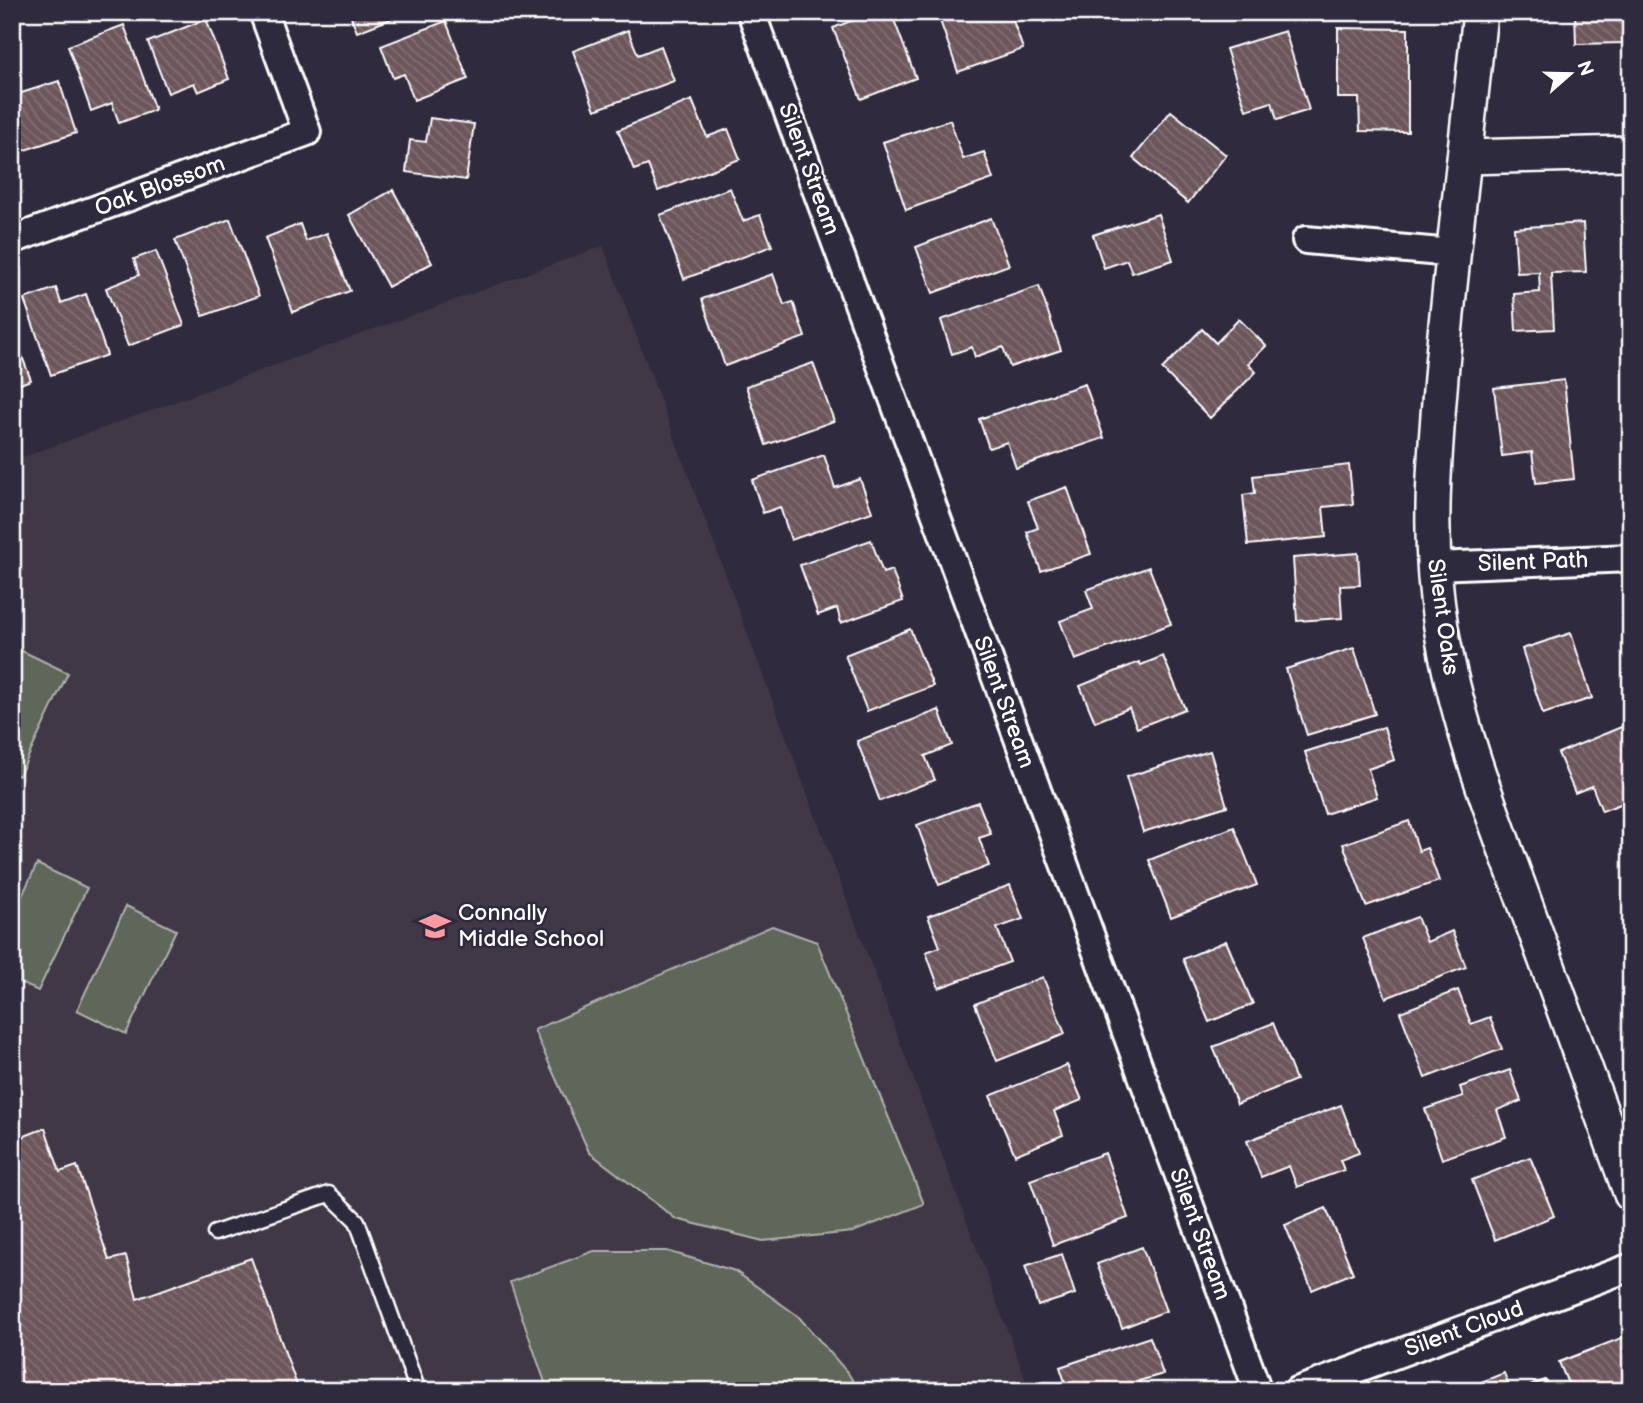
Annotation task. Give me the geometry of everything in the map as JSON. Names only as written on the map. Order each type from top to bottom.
[{"type":"street","name":"Oak Blossom","points":[[12,240],[307,132],[262,12]]},
{"type":"street","name":"Silent Stream","points":[[751,12],[1258,1391]]},
{"type":"street","name":"Silent Oaks","points":[[1480,12],[1452,253],[1432,481],[1440,624],[1456,703],[1468,741],[1631,1194]]},
{"type":"street","points":[[1465,157],[1631,153]]},
{"type":"street","points":[[1306,240],[1452,253]]},
{"type":"street","name":"Silent Path","points":[[1435,566],[1631,558]]},
{"type":"street","name":"Silent Cloud","points":[[1297,1391],[1631,1267]]},
{"type":"lane","points":[[215,1233],[329,1194],[357,1221],[418,1391]]},
{"type":"shaded area","name":"Connally Middle School","points":[[603,246],[1030,1391],[12,1391],[12,461]]},
{"type":"shaded area","points":[[18,649],[68,673],[19,776],[12,773],[12,662]]},
{"type":"shaded area","points":[[37,864],[87,888],[38,991],[12,979],[12,917]]},
{"type":"shaded area","points":[[126,906],[176,930],[126,1034],[77,1010]]},
{"type":"shaded area","points":[[772,926],[817,942],[924,1204],[853,1232],[763,1241],[676,1219],[589,1152],[534,1030]]},
{"type":"shaded area","points":[[594,1251],[667,1251],[735,1271],[798,1316],[848,1373],[859,1391],[548,1391],[510,1282]]},
{"type":"building","points":[[349,12],[409,12],[357,32]]},
{"type":"building","points":[[860,12],[891,12],[916,78],[861,99],[833,28],[861,17]]},
{"type":"building","points":[[937,12],[1010,12],[1023,49],[958,72]]},
{"type":"building","points":[[1041,12],[1071,12],[1044,22]]},
{"type":"building","points":[[1575,12],[1624,12],[1625,43],[1576,44]]},
{"type":"building","points":[[206,19],[229,79],[198,92],[194,83],[168,93],[148,42]]},
{"type":"building","points":[[446,21],[468,79],[414,100],[404,74],[393,78],[381,46]]},
{"type":"building","points":[[124,25],[155,110],[119,123],[112,103],[91,111],[68,46]]},
{"type":"building","points":[[1338,28],[1408,29],[1408,132],[1360,131],[1359,98],[1338,98]]},
{"type":"building","points":[[628,30],[638,55],[661,46],[674,81],[595,110],[573,51]]},
{"type":"building","points":[[1285,31],[1309,110],[1277,120],[1272,102],[1246,110],[1226,49]]},
{"type":"building","points":[[59,81],[76,133],[19,152],[12,131],[12,96]]},
{"type":"building","points":[[692,100],[707,137],[728,129],[740,159],[658,191],[648,165],[634,170],[618,130]]},
{"type":"building","points":[[1171,111],[1226,155],[1188,203],[1133,158]]},
{"type":"building","points":[[430,118],[474,124],[466,180],[406,172],[410,140],[426,142]]},
{"type":"building","points":[[950,120],[963,159],[984,152],[993,179],[906,210],[883,142]]},
{"type":"building","points":[[730,188],[743,221],[760,215],[772,246],[684,279],[660,215]]},
{"type":"building","points":[[393,190],[432,263],[388,287],[349,215]]},
{"type":"building","points":[[1158,214],[1173,260],[1132,273],[1127,260],[1104,268],[1093,235]]},
{"type":"building","points":[[991,218],[1009,265],[933,293],[916,247]]},
{"type":"building","points":[[230,219],[259,296],[203,316],[175,240]]},
{"type":"building","points":[[1583,223],[1586,272],[1551,273],[1554,329],[1516,331],[1514,294],[1540,292],[1539,272],[1517,273],[1514,228]]},
{"type":"building","points":[[300,224],[306,241],[327,233],[350,291],[293,312],[265,238]]},
{"type":"building","points":[[156,251],[184,325],[128,346],[106,288],[139,275],[134,259]]},
{"type":"building","points":[[773,274],[784,305],[793,302],[805,337],[725,366],[702,299]]},
{"type":"building","points":[[1039,286],[1061,350],[1010,367],[1003,347],[975,357],[972,347],[952,354],[941,320]]},
{"type":"building","points":[[56,288],[61,303],[86,294],[107,355],[51,375],[24,299]]},
{"type":"building","points":[[1239,319],[1266,346],[1248,364],[1256,372],[1210,418],[1162,369],[1202,329],[1216,343]]},
{"type":"building","points":[[12,330],[31,380],[12,387]]},
{"type":"building","points":[[813,363],[834,421],[766,445],[746,386]]},
{"type":"building","points":[[1564,380],[1574,479],[1536,483],[1532,452],[1502,456],[1494,388]]},
{"type":"building","points":[[1085,384],[1104,438],[1016,468],[1007,442],[989,448],[979,419]]},
{"type":"building","points":[[824,455],[835,488],[860,479],[872,512],[791,540],[780,507],[763,513],[752,480]]},
{"type":"building","points":[[1349,465],[1353,504],[1323,507],[1326,537],[1248,545],[1243,495],[1255,493],[1253,476]]},
{"type":"building","points":[[1067,487],[1091,554],[1041,571],[1027,532],[1038,528],[1028,501]]},
{"type":"building","points":[[871,540],[883,573],[892,570],[903,601],[841,623],[837,608],[818,615],[800,565]]},
{"type":"building","points":[[1358,553],[1360,585],[1340,586],[1342,618],[1297,621],[1293,558]]},
{"type":"building","points":[[1149,567],[1171,624],[1075,660],[1060,621],[1093,609],[1086,590]]},
{"type":"building","points":[[910,629],[933,686],[867,711],[845,655]]},
{"type":"building","points":[[1571,633],[1592,698],[1543,714],[1522,649]]},
{"type":"building","points":[[1354,648],[1375,714],[1307,735],[1286,669]]},
{"type":"building","points":[[1163,656],[1185,709],[1137,728],[1129,708],[1095,722],[1080,686],[1139,662],[1141,665]]},
{"type":"building","points":[[939,710],[952,745],[925,756],[935,780],[880,801],[857,741]]},
{"type":"building","points":[[1631,723],[1631,800],[1602,811],[1592,786],[1575,793],[1558,753]]},
{"type":"building","points":[[1384,727],[1394,760],[1368,769],[1377,797],[1325,814],[1305,752]]},
{"type":"building","points":[[1210,751],[1227,806],[1143,832],[1126,777]]},
{"type":"building","points":[[978,802],[991,834],[979,838],[989,866],[939,885],[917,825]]},
{"type":"building","points":[[1409,821],[1419,851],[1427,848],[1439,881],[1366,906],[1343,844]]},
{"type":"building","points":[[1234,827],[1257,885],[1171,917],[1149,860]]},
{"type":"building","points":[[1010,885],[1023,919],[997,928],[1010,962],[939,988],[926,952],[940,947],[928,916]]},
{"type":"building","points":[[1417,917],[1427,942],[1452,931],[1466,967],[1386,998],[1363,938]]},
{"type":"building","points":[[1226,941],[1253,1004],[1209,1022],[1183,959]]},
{"type":"building","points":[[1043,977],[1065,1034],[997,1061],[975,1004]]},
{"type":"building","points":[[1458,990],[1471,1024],[1490,1017],[1502,1049],[1425,1078],[1400,1012]]},
{"type":"building","points":[[1273,1023],[1296,1080],[1237,1104],[1213,1047]]},
{"type":"building","points":[[1067,1065],[1082,1100],[1054,1111],[1063,1135],[1015,1155],[990,1096]]},
{"type":"building","points":[[1510,1070],[1521,1101],[1497,1110],[1506,1137],[1442,1159],[1425,1109],[1463,1096],[1460,1087]]},
{"type":"building","points":[[1341,1105],[1359,1153],[1340,1160],[1344,1170],[1297,1187],[1289,1166],[1261,1177],[1247,1141]]},
{"type":"building","points":[[45,1128],[60,1172],[77,1166],[109,1260],[126,1256],[137,1299],[251,1258],[299,1391],[12,1391],[12,1141]]},
{"type":"building","points":[[1105,1153],[1128,1218],[1053,1245],[1030,1180]]},
{"type":"building","points":[[1530,1157],[1554,1216],[1495,1240],[1472,1180]]},
{"type":"building","points":[[1326,1208],[1353,1273],[1312,1290],[1285,1225]]},
{"type":"building","points":[[1142,1247],[1166,1311],[1122,1328],[1097,1264]]},
{"type":"building","points":[[1062,1254],[1075,1294],[1038,1306],[1025,1266]]},
{"type":"building","points":[[1150,1337],[1163,1374],[1139,1381],[1142,1391],[1068,1391],[1060,1367]]},
{"type":"building","points":[[1624,1337],[1631,1353],[1631,1391],[1571,1391],[1559,1362]]},
{"type":"building","points":[[1504,1373],[1511,1391],[1473,1391],[1471,1386]]},
{"type":"building","points":[[1545,1380],[1550,1391],[1518,1391]]},
{"type":"place","name":"Connally Middle School","points":[[435,926]]}]
